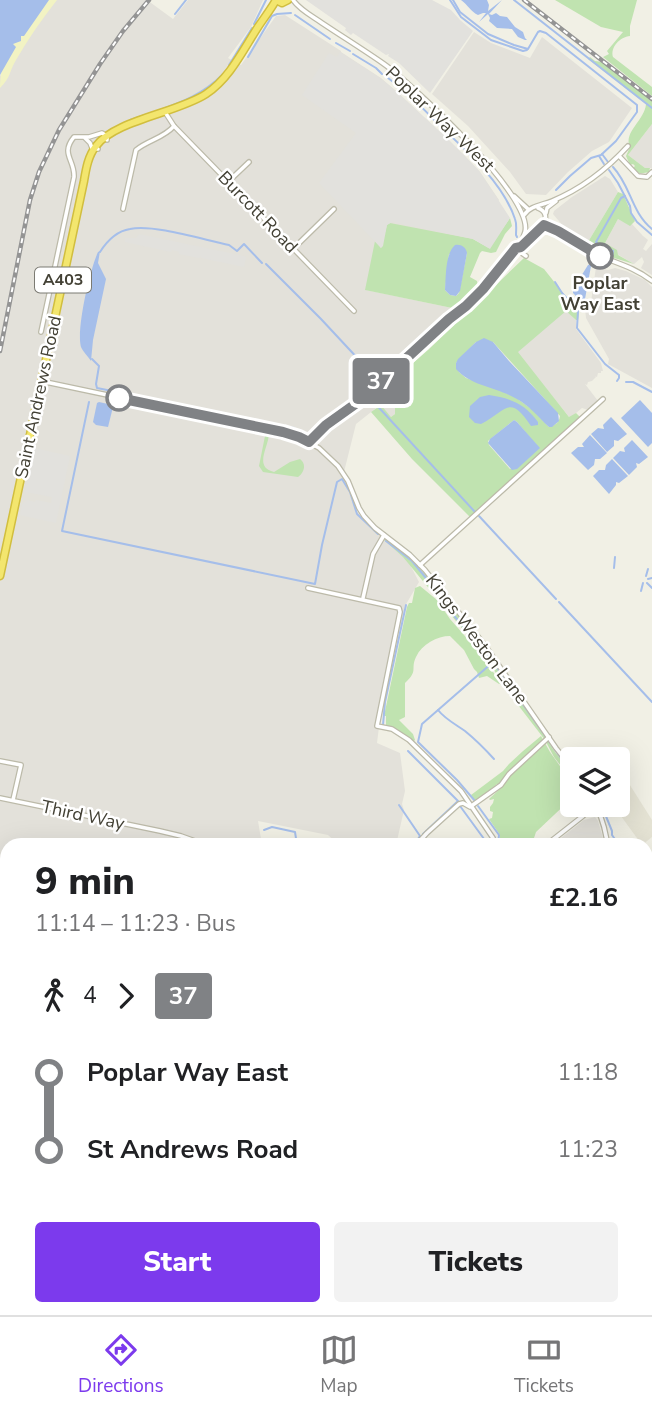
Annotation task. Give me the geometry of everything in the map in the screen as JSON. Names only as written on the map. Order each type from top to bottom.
[{"type":"highway","name":"A403","points":[[165,112],[197,99],[218,85],[271,8],[285,1]]},
{"type":"highway","name":"Saint Andrews Road","points":[[0,576],[89,158],[94,147],[122,128],[165,112]]},
{"type":"street","name":"Poplar Way West","points":[[285,1],[394,72],[469,142],[510,192],[528,209]]},
{"type":"street","name":"Burcott Road","points":[[165,112],[174,126],[354,311]]},
{"type":"street","points":[[117,202],[124,207],[136,150],[165,135],[174,126]]},
{"type":"street","points":[[41,331],[74,177],[74,168],[68,156],[70,143],[74,137],[101,133],[107,138]]},
{"type":"street","points":[[93,136],[94,147]]},
{"type":"street","points":[[83,137],[94,147]]},
{"type":"street","points":[[532,228],[524,215],[528,209],[578,188],[628,146]]},
{"type":"street","points":[[619,156],[638,176],[647,177],[652,172]]},
{"type":"street","points":[[229,181],[249,162]]},
{"type":"street","name":"Poplar Way West","points":[[510,192],[524,215]]},
{"type":"street","points":[[545,223],[545,214],[551,204],[560,197]]},
{"type":"street","points":[[536,207],[542,209],[545,214]]},
{"type":"street","points":[[294,248],[334,209]]},
{"type":"street","points":[[311,443],[326,425],[361,400],[466,306],[483,289],[525,233],[545,223]]},
{"type":"street","points":[[545,223],[600,256],[642,273],[652,281]]},
{"type":"street","points":[[516,248],[521,247],[532,228]]},
{"type":"street","points":[[516,248],[526,256]]},
{"type":"street","name":"Kings Weston Lane","points":[[41,381],[283,432],[299,437],[327,454],[348,481],[364,516],[420,565],[484,644],[560,753]]},
{"type":"street","points":[[420,565],[603,399]]},
{"type":"street","points":[[362,599],[373,554],[384,535]]},
{"type":"street","points":[[308,588],[397,607],[400,612],[377,726],[392,729],[409,740],[461,791],[494,838]]},
{"type":"street","points":[[422,838],[459,804],[470,807],[501,785],[549,737]]},
{"type":"street","points":[[0,761],[21,765],[13,800]]},
{"type":"street","name":"Third Way","points":[[0,798],[185,838]]},
{"type":"street","points":[[601,817],[606,838]]},
{"type":"street","points":[[555,838],[581,818],[583,826]]},
{"type":"shaded area","points":[[51,0],[147,0],[173,19],[188,0],[263,0],[251,27],[228,58],[241,65],[276,16],[285,15],[381,78],[463,154],[480,172],[499,200],[473,239],[366,290],[457,309],[378,380],[395,401],[395,414],[391,417],[380,405],[356,424],[343,476],[356,510],[405,555],[419,582],[405,606],[381,711],[377,743],[400,753],[405,791],[398,838],[331,838],[328,835],[258,821],[261,838],[0,838],[0,76]]},
{"type":"shaded area","points":[[306,0],[432,0],[451,10],[473,31],[430,93],[388,56],[389,54],[386,55],[353,33],[351,35],[346,28]]},
{"type":"shaded area","points":[[555,0],[637,0],[630,36],[617,43],[612,53],[613,57],[652,87],[652,96],[603,57],[609,54],[607,51],[623,32],[601,27]]},
{"type":"shaded area","points":[[474,32],[491,43],[530,58],[542,37],[632,108],[609,142],[592,151],[546,195],[526,194],[510,172],[468,126],[432,94]]},
{"type":"shaded area","points":[[340,52],[396,91],[480,172],[510,218],[490,249],[473,239],[392,222],[387,225],[381,248],[319,183],[356,133],[302,95],[329,53],[337,57]]},
{"type":"shaded area","points":[[590,57],[602,62],[652,101],[652,124],[628,155],[645,168],[650,168],[649,172],[636,171],[626,156],[630,147],[629,136],[646,104],[588,59]]},
{"type":"shaded area","points":[[652,124],[652,168],[645,168],[628,155]]},
{"type":"shaded area","points":[[605,176],[618,192],[588,242],[564,227],[553,214],[572,197]]},
{"type":"shaded area","points":[[618,192],[623,194],[635,221],[630,226],[618,219],[605,243],[634,264],[588,245]]},
{"type":"shaded area","points":[[510,218],[512,226],[496,252],[480,253],[470,277],[477,281],[478,287],[457,309],[365,290],[375,241],[381,248],[387,225],[390,223],[473,239],[489,248]],"holes":[[[467,253],[459,293],[456,296],[450,295],[445,290],[449,254]]]},
{"type":"shaded area","points":[[618,219],[632,224],[648,240],[643,249],[646,251],[652,244],[652,275],[641,268],[644,262],[642,257],[634,264],[605,243]]},
{"type":"shaded area","points":[[139,234],[244,256],[244,267],[125,242],[125,238],[136,238]]},
{"type":"shaded area","points":[[524,258],[544,269],[579,313],[576,320],[566,311],[518,352],[569,417],[576,413],[580,417],[470,517],[412,459],[371,412],[381,405],[391,417],[395,414],[395,401],[384,388]],"holes":[[[476,342],[493,342],[560,416],[559,420],[549,427],[533,410],[515,397],[466,378],[459,372],[456,363]],[[514,420],[539,448],[510,469],[488,441]]]},
{"type":"shaded area","points":[[596,267],[626,271],[645,280],[652,287],[652,388],[608,364],[609,359],[586,318],[585,308],[591,302]]},
{"type":"shaded area","points":[[566,310],[576,320],[576,329],[601,363],[603,371],[585,384],[598,401],[588,410],[582,408],[570,418],[517,352]]},
{"type":"shaded area","points":[[266,431],[269,433],[264,466],[274,472],[300,459],[304,468],[298,477],[263,472],[259,466]]},
{"type":"shaded area","points":[[35,448],[70,456],[56,523],[20,515],[22,505],[27,500],[51,503],[52,497],[25,492]]},
{"type":"shaded area","points":[[388,539],[407,554],[476,637],[546,734],[560,759],[560,765],[479,649],[403,557],[384,540]]},
{"type":"shaded area","points":[[420,586],[437,600],[501,683],[487,676],[479,678],[464,650],[450,636],[430,642],[419,652],[414,661],[413,672],[405,683],[405,717],[399,720],[413,734],[413,742],[404,734],[386,726],[384,716],[407,607],[412,603],[415,588]]},
{"type":"shaded area","points":[[541,736],[560,766],[560,809],[536,832],[534,838],[500,838],[489,819],[492,818],[490,807],[494,799],[489,799],[503,786],[497,784],[476,802],[471,795]]},
{"type":"shaded area","points":[[630,785],[652,820],[652,837],[637,838],[622,817],[630,817]]},
{"type":"shaded area","points":[[595,817],[603,838],[561,838],[584,820]]},
{"type":"sand","points":[[42,0],[57,0],[30,37],[0,88],[4,51],[18,39]]},
{"type":"water","points":[[0,0],[49,0],[24,36],[21,36],[21,41],[13,44],[16,47],[0,75]]},
{"type":"water","points":[[461,0],[487,0],[488,11],[502,0],[489,14],[496,13],[507,17],[523,32],[527,40],[518,37],[512,29],[497,28],[489,21],[488,14],[479,22],[486,13],[478,15]]},
{"type":"water","points":[[455,245],[463,246],[467,253],[460,291],[456,296],[445,290],[448,260]]},
{"type":"water","points":[[100,251],[98,263],[106,279],[91,361],[81,347],[80,327],[88,285]]},
{"type":"water","points":[[609,264],[605,267],[591,266],[585,299],[582,302],[573,293],[573,289],[588,265]]},
{"type":"water","points":[[484,338],[493,342],[558,413],[559,421],[552,427],[520,401],[476,383],[456,369],[458,359]]},
{"type":"water","points":[[489,395],[522,406],[538,425],[531,426],[518,410],[512,407],[502,410],[481,424],[475,423],[469,417],[470,406],[480,397]]},
{"type":"water","points":[[640,400],[652,413],[652,443],[648,447],[621,418]]},
{"type":"water","points":[[99,402],[113,407],[108,427],[93,422]]},
{"type":"water","points":[[611,417],[627,434],[618,441],[614,440],[614,446],[607,452],[591,434],[598,428],[604,429],[603,425]]},
{"type":"water","points":[[514,420],[540,448],[517,469],[512,470],[488,443]]},
{"type":"water","points":[[590,435],[607,453],[600,459],[595,459],[594,465],[588,470],[571,453],[578,447],[584,447],[582,444]]},
{"type":"water","points":[[632,440],[648,457],[639,464],[636,463],[637,467],[629,475],[613,458],[620,451],[625,452],[624,448]]},
{"type":"water","points":[[612,459],[628,476],[619,483],[616,482],[609,494],[593,476],[599,470],[605,470]]},
{"type":"waterway","points":[[175,14],[186,0]]},
{"type":"waterway","points":[[254,24],[266,0]]},
{"type":"waterway","points":[[450,0],[461,17],[491,40],[527,50]]},
{"type":"waterway","points":[[453,0],[460,12],[488,34],[514,45],[528,49],[538,32],[546,33],[637,105],[637,112],[616,141],[601,155],[591,158],[556,190]]},
{"type":"waterway","points":[[514,0],[652,108]]},
{"type":"waterway","points":[[248,57],[272,16],[291,13]]},
{"type":"waterway","points":[[295,15],[330,39]]},
{"type":"waterway","points":[[229,65],[252,28]]},
{"type":"waterway","points":[[336,43],[350,51]]},
{"type":"waterway","points":[[353,54],[382,74]]},
{"type":"waterway","points":[[157,111],[184,101],[223,74]]},
{"type":"waterway","points":[[388,78],[422,107],[493,180],[516,221],[517,237]]},
{"type":"waterway","points":[[130,120],[151,113]]},
{"type":"waterway","points":[[602,154],[608,162]]},
{"type":"waterway","points":[[599,156],[604,164]]},
{"type":"waterway","points":[[613,167],[624,182],[640,215],[652,229]]},
{"type":"waterway","points":[[609,170],[630,206],[631,213],[652,235]]},
{"type":"waterway","points":[[612,256],[613,251],[596,242],[621,198],[625,196]]},
{"type":"waterway","points":[[100,252],[117,234],[140,228],[179,233],[229,245],[237,251],[244,244],[262,263]]},
{"type":"waterway","points":[[266,264],[375,377]]},
{"type":"waterway","points":[[555,282],[578,311],[577,328],[605,364],[619,375],[617,381]]},
{"type":"waterway","points":[[92,359],[99,366],[97,388],[294,428]]},
{"type":"waterway","points":[[626,382],[633,382],[652,392]]},
{"type":"waterway","points":[[371,399],[475,512]]},
{"type":"waterway","points":[[89,402],[62,531],[315,584],[337,482],[342,479],[350,492],[357,514],[378,534]]},
{"type":"waterway","points":[[479,516],[556,599]]},
{"type":"waterway","points":[[386,541],[412,561],[444,600],[455,617],[483,648],[546,737]]},
{"type":"waterway","points":[[614,568],[615,557]]},
{"type":"waterway","points":[[646,576],[648,569]]},
{"type":"waterway","points":[[648,579],[652,578]]},
{"type":"waterway","points":[[641,591],[643,583]]},
{"type":"waterway","points":[[647,583],[652,588]]},
{"type":"waterway","points":[[559,602],[652,702]]},
{"type":"waterway","points":[[383,725],[385,702],[406,605]]},
{"type":"waterway","points":[[475,801],[418,742],[422,724],[493,662]]},
{"type":"waterway","points":[[438,710],[469,734],[494,759]]},
{"type":"waterway","points":[[548,740],[560,756]]},
{"type":"waterway","points":[[408,751],[458,801],[423,834]]},
{"type":"waterway","points":[[399,805],[420,836],[419,838]]},
{"type":"waterway","points":[[460,806],[483,838]]},
{"type":"waterway","points":[[478,806],[499,838]]},
{"type":"waterway","points":[[606,817],[614,838]]},
{"type":"waterway","points":[[264,830],[272,827],[295,832],[296,838]]},
{"type":"railway","points":[[0,351],[30,200],[39,172],[59,130],[100,64],[149,0]]},
{"type":"railway","points":[[524,0],[652,99]]},
{"type":"bus line","name":"37","points":[[119,398],[283,432],[309,442],[326,425],[361,400],[466,306],[516,248],[521,247],[544,225],[600,256]]},
{"type":"place","name":"Poplar Way East","points":[[600,256]]}]
